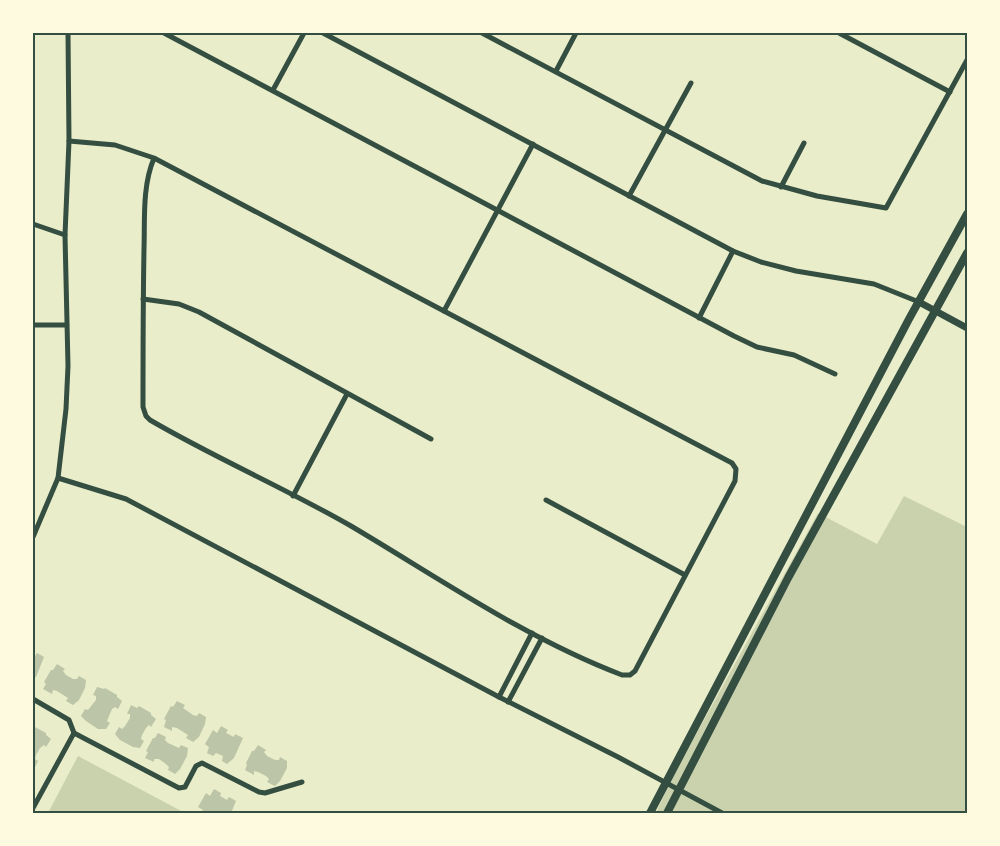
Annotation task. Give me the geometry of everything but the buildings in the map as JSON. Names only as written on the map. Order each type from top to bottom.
[{"type":"main road","points":[[650,813],[967,214]]},
{"type":"main road","points":[[667,813],[788,578],[967,253]]},
{"type":"street","points":[[33,537],[58,478],[66,409],[68,366],[65,236],[69,141],[68,33]]},
{"type":"street","points":[[164,33],[699,318],[757,347],[794,355],[835,374]]},
{"type":"street","points":[[273,90],[304,33]]},
{"type":"street","points":[[323,33],[733,251],[761,262],[796,271],[874,284],[919,302],[967,328]]},
{"type":"street","points":[[483,33],[762,181],[781,188],[886,208],[967,60]]},
{"type":"street","points":[[556,71],[576,33]]},
{"type":"street","points":[[839,33],[950,92]]},
{"type":"street","points":[[629,196],[691,83]]},
{"type":"street","points":[[69,141],[115,145],[154,158],[727,459],[736,469],[735,481],[639,665],[630,675],[613,672],[532,633],[349,525],[157,424],[146,416],[143,407],[145,193],[149,170],[154,158]]},
{"type":"street","points":[[781,188],[804,143]]},
{"type":"street","points":[[444,311],[533,144]]},
{"type":"street","points":[[33,224],[65,236]]},
{"type":"street","points":[[699,318],[733,251]]},
{"type":"street","points":[[143,299],[179,304],[199,312],[431,439]]},
{"type":"street","points":[[33,325],[66,325]]},
{"type":"street","points":[[293,496],[346,394]]},
{"type":"street","points":[[58,478],[126,499],[508,702],[723,813]]},
{"type":"street","points":[[546,500],[685,575]]},
{"type":"street","points":[[499,697],[532,633]]},
{"type":"street","points":[[508,702],[542,638]]},
{"type":"street","points":[[33,699],[69,720],[74,733],[179,788],[185,787],[196,766],[202,763],[259,792],[265,793],[302,782]]},
{"type":"street","points":[[33,808],[74,733]]},
{"type":"green space","points":[[904,496],[967,527],[967,813],[656,813],[671,780],[818,513],[877,544]]},
{"type":"green space","points":[[78,756],[185,813],[48,813]]}]
